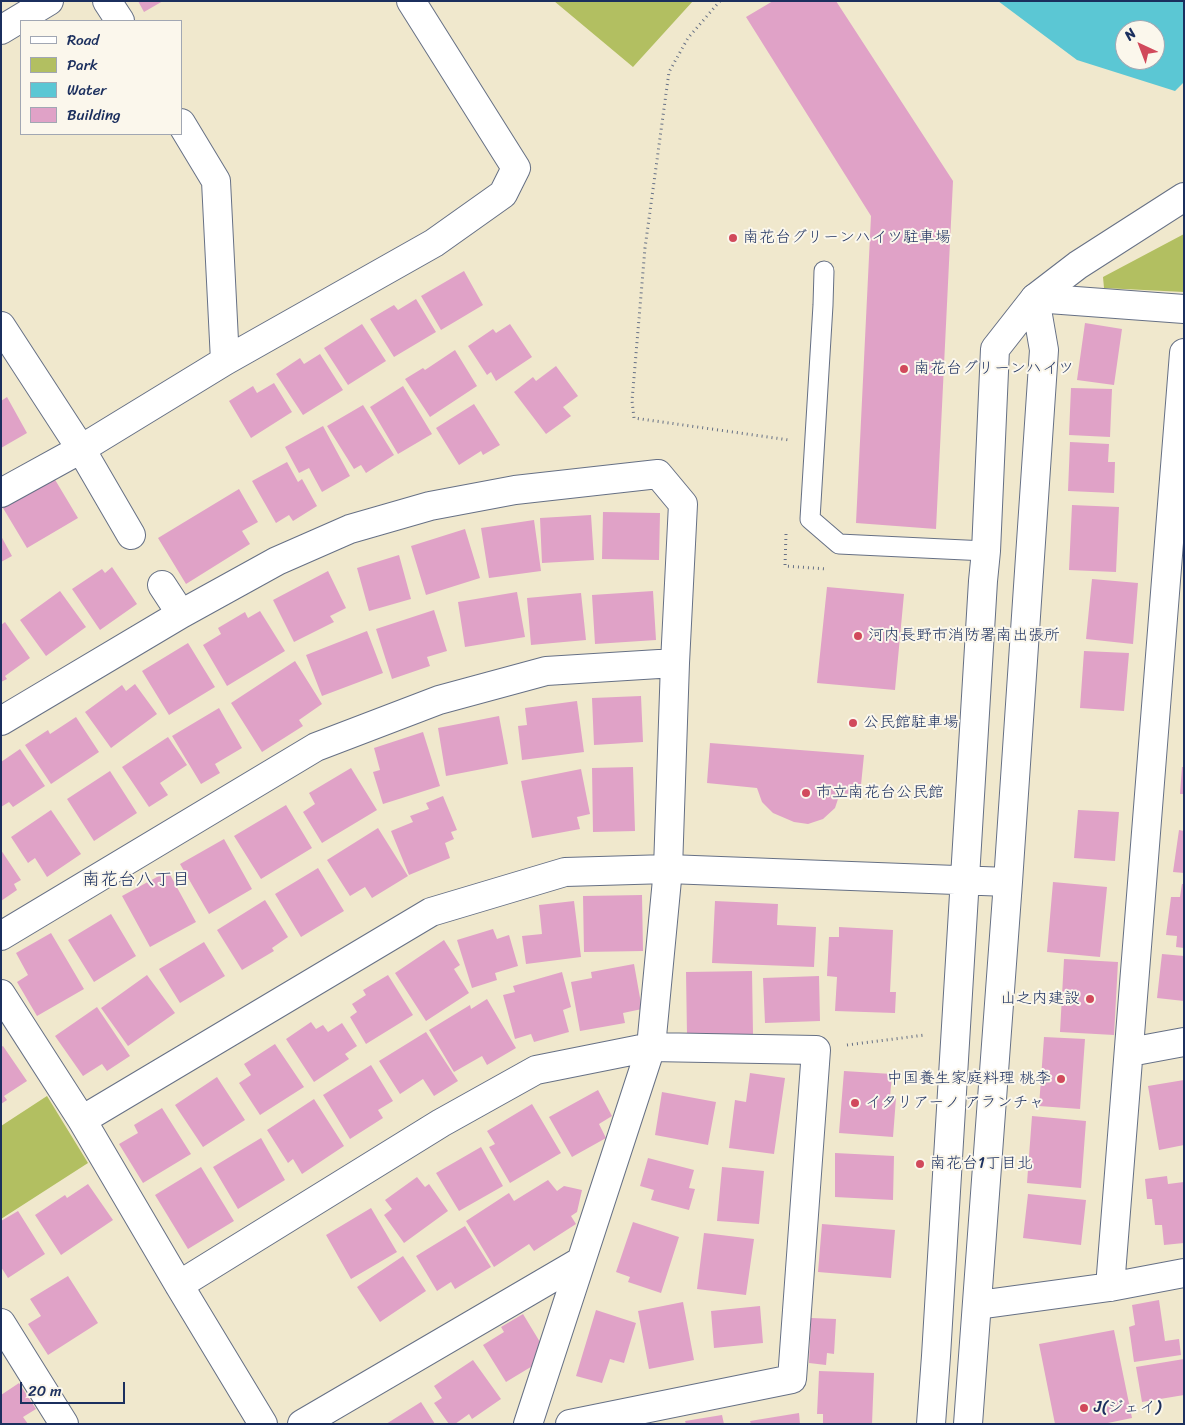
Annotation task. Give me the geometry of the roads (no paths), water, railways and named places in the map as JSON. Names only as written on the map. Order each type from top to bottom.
[{"type":"street","points":[[1,30],[49,1]]},
{"type":"street","points":[[108,1],[119,20]]},
{"type":"street","points":[[1,493],[82,449],[225,361],[434,243],[503,194],[516,168],[411,1]]},
{"type":"street","points":[[182,125],[216,182],[225,361]]},
{"type":"street","points":[[931,1424],[986,550],[995,349],[1036,298],[1078,265],[1184,197]]},
{"type":"street","points":[[1036,298],[1184,309]]},
{"type":"street","points":[[968,1424],[1008,882],[1044,350],[1036,298]]},
{"type":"street","points":[[1,326],[82,449],[131,535]]},
{"type":"street","points":[[1110,1287],[1184,352]]},
{"type":"street","points":[[1,721],[181,614],[277,561],[350,529],[430,506],[515,490],[658,474],[683,504],[668,869],[650,1046],[528,1424]]},
{"type":"street","points":[[162,585],[181,614]]},
{"type":"street","points":[[1,936],[316,747],[439,700],[546,671],[675,663]]},
{"type":"street","points":[[82,1120],[431,912],[565,872],[668,869],[1008,882]]},
{"type":"street","points":[[1,994],[82,1120],[263,1424]]},
{"type":"street","points":[[1130,1052],[1184,1042]]},
{"type":"street","points":[[179,1285],[441,1123],[536,1070],[650,1046],[816,1050],[792,1379],[570,1424]]},
{"type":"street","points":[[302,1424],[581,1261]]},
{"type":"street","points":[[978,1305],[1110,1287],[1184,1273]]},
{"type":"street","points":[[1,1324],[9,1353],[64,1424]]},
{"type":"lane","points":[[824,271],[824,305],[810,519],[839,544],[986,550]]},
{"type":"water","points":[[998,1],[1184,1],[1184,82],[1175,91],[1077,60]]},
{"type":"place","name":"南花台グリーンハイツ駐車場","points":[[733,238]]},
{"type":"place","name":"南花台グリーンハイツ","points":[[904,369]]},
{"type":"place","name":"河内長野市消防署南出張所","points":[[858,636]]},
{"type":"place","name":"公民館駐車場","points":[[853,723]]},
{"type":"place","name":"市立南花台公民館","points":[[806,793]]},
{"type":"place","name":"山之内建設","points":[[1090,999]]},
{"type":"place","name":"中国養生家庭料理 桃李","points":[[1061,1079]]},
{"type":"place","name":"イタリアーノ アランチャ","points":[[855,1103]]},
{"type":"place","name":"南花台1丁目北","points":[[920,1164]]},
{"type":"place","name":"J(ジェイ)","points":[[1084,1408]]},
{"type":"district","name":"南花台八丁目","points":[[136,880]]}]
